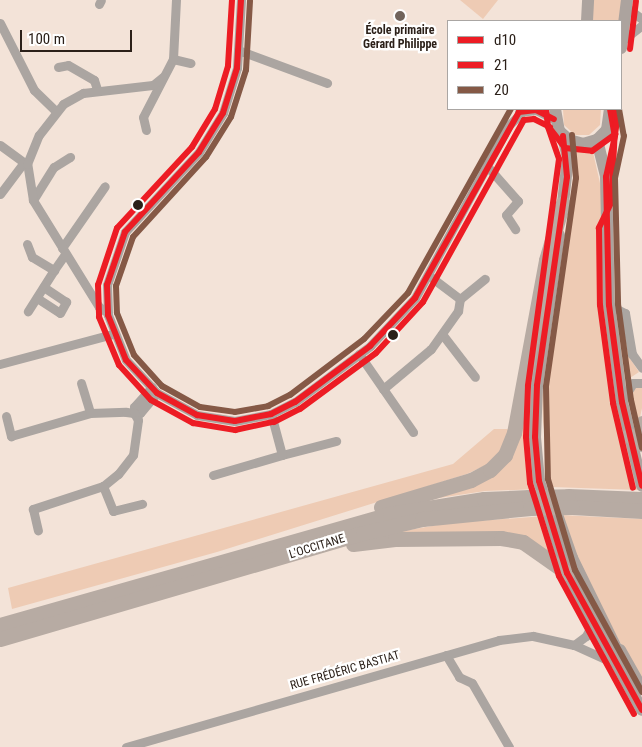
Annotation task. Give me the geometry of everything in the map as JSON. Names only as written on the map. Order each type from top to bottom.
[{"type":"highway","points":[[304,544],[350,517],[471,480],[490,470],[505,455],[514,433],[546,260],[563,203]]},
{"type":"highway","points":[[642,423],[635,437],[642,444]]},
{"type":"highway","name":"L'OCCITANE","points":[[0,639],[420,508],[530,502],[637,504]]},
{"type":"highway","points":[[304,544],[323,551],[395,539],[501,538],[523,542],[567,573]]},
{"type":"highway","name":"L'OCCITANE","points":[[0,625],[304,544]]},
{"type":"main road","points":[[587,20],[588,0]]},
{"type":"main road","points":[[622,44],[626,4]]},
{"type":"main road","points":[[563,136],[576,143],[597,140],[610,124],[610,110]]},
{"type":"main road","points":[[555,114],[568,158],[537,386],[535,437],[539,481],[567,573],[642,689]]},
{"type":"main road","points":[[597,140],[606,177],[609,305],[622,402],[635,437],[642,486]]},
{"type":"main road","points":[[537,386],[544,458],[555,510],[596,619],[616,664],[642,710]]},
{"type":"main road","points":[[596,619],[642,701]]},
{"type":"street","points":[[146,130],[143,118],[157,95],[163,78],[174,59],[176,0]]},
{"type":"street","points":[[241,0],[233,89],[209,138],[125,232],[107,285],[108,313],[113,334],[126,360],[155,390],[197,415],[235,421],[271,414],[294,402],[359,354],[398,318],[430,276],[487,166],[522,110],[536,110],[555,114]]},
{"type":"street","points":[[626,4],[642,19]]},
{"type":"street","points":[[0,22],[34,90],[55,110]]},
{"type":"street","points":[[622,44],[642,26]]},
{"type":"street","points":[[238,50],[327,82]]},
{"type":"street","points":[[174,59],[190,63]]},
{"type":"street","points":[[58,67],[68,65],[94,80],[97,89]]},
{"type":"street","points":[[0,194],[25,164],[39,135],[55,110],[84,93],[97,89],[153,85],[163,78]]},
{"type":"street","points":[[0,145],[25,164],[32,200],[99,307],[108,313]]},
{"type":"street","points":[[32,200],[54,167],[70,157]]},
{"type":"street","points":[[487,166],[518,201],[506,214],[515,229]]},
{"type":"street","points":[[28,310],[105,186]]},
{"type":"street","points":[[26,244],[32,257],[54,270]]},
{"type":"street","points":[[430,276],[460,299]]},
{"type":"street","points":[[383,389],[431,349],[458,311],[460,299],[485,279]]},
{"type":"street","points":[[37,298],[60,313],[66,302],[44,287]]},
{"type":"street","points":[[609,305],[625,313],[632,354],[642,368]]},
{"type":"street","points":[[0,364],[113,334]]},
{"type":"street","points":[[442,334],[475,377]]},
{"type":"street","points":[[359,354],[413,432]]},
{"type":"street","points":[[81,383],[90,413]]},
{"type":"street","points":[[622,402],[633,383],[642,383]]},
{"type":"street","points":[[6,416],[11,436],[90,413],[140,413],[155,390]]},
{"type":"street","points":[[38,530],[33,510],[103,486],[133,455],[138,431],[134,413]]},
{"type":"street","points":[[271,414],[282,455]]},
{"type":"street","points":[[213,474],[336,440]]},
{"type":"street","points":[[103,486],[113,511],[142,504]]},
{"type":"street","points":[[574,645],[586,636],[596,619]]},
{"type":"street","name":"RUE FRÉDÉRIC BASTIAT","points":[[126,747],[499,640],[534,636],[574,645],[616,664]]},
{"type":"street","points":[[446,655],[459,677],[472,683],[509,747]]},
{"type":"shaded area","points":[[460,0],[498,0],[483,19]]},
{"type":"shaded area","points":[[593,0],[622,0],[621,20],[591,20]]},
{"type":"shaded area","points":[[563,110],[601,110],[600,125],[589,135],[575,135],[564,125]]},
{"type":"shaded area","points":[[592,148],[602,192],[638,490],[552,487],[543,422],[542,395],[573,179],[574,152]]},
{"type":"shaded area","points":[[624,322],[629,357],[639,372],[627,380],[620,324]]},
{"type":"shaded area","points":[[530,369],[530,419],[538,489],[485,491],[413,502],[491,474]]},
{"type":"shaded area","points":[[642,386],[642,408],[636,436],[628,398],[632,389]]},
{"type":"shaded area","points":[[494,429],[508,429],[502,449],[486,465],[467,474],[217,552],[12,609],[8,588],[453,464]]},
{"type":"shaded area","points":[[560,515],[642,519],[642,682],[591,590]]},
{"type":"shaded area","points":[[545,516],[561,563],[535,542],[386,534],[449,523]]},
{"type":"transit line","name":"21","points":[[232,0],[228,66],[215,109],[192,147],[117,228],[98,285],[99,317],[119,365],[151,400],[193,423],[235,430],[274,422],[300,409],[376,353],[423,302],[524,120],[534,119],[550,127]]},
{"type":"transit line","name":"d10","points":[[241,0],[237,68],[223,113],[199,152],[125,232],[107,285],[108,315],[126,360],[157,393],[197,415],[235,421],[271,414],[295,402],[370,346],[415,298],[519,112],[536,110],[554,119]]},
{"type":"transit line","name":"20","points":[[250,1],[246,70],[231,117],[206,157],[133,237],[116,286],[117,313],[134,355],[162,386],[200,407],[235,412],[268,406],[290,395],[364,339],[408,293],[510,110]]},
{"type":"transit line","name":"21","points":[[630,49],[636,1]]},
{"type":"transit line","name":"21","points":[[546,110],[548,127],[559,159],[528,386],[526,437],[530,483],[559,576],[634,714]]},
{"type":"transit line","name":"d10","points":[[610,110],[615,136],[606,177],[609,305],[622,402],[642,486]]},
{"type":"transit line","name":"21","points":[[616,110],[611,203],[599,228],[600,305],[613,403],[633,488]]},
{"type":"transit line","name":"21","points":[[548,126],[565,148],[592,151],[615,134],[619,110]]},
{"type":"transit line","name":"20","points":[[619,110],[624,136],[615,178],[618,304],[631,400],[642,448]]},
{"type":"transit line","name":"20","points":[[572,135],[576,178],[546,387],[548,479],[575,570],[642,692]]},
{"type":"transit line","name":"d10","points":[[563,136],[567,177],[537,386],[535,437],[539,481],[567,573],[642,710]]},
{"type":"place","name":"École primaire Gérard Philippe","points":[[400,16]]}]
